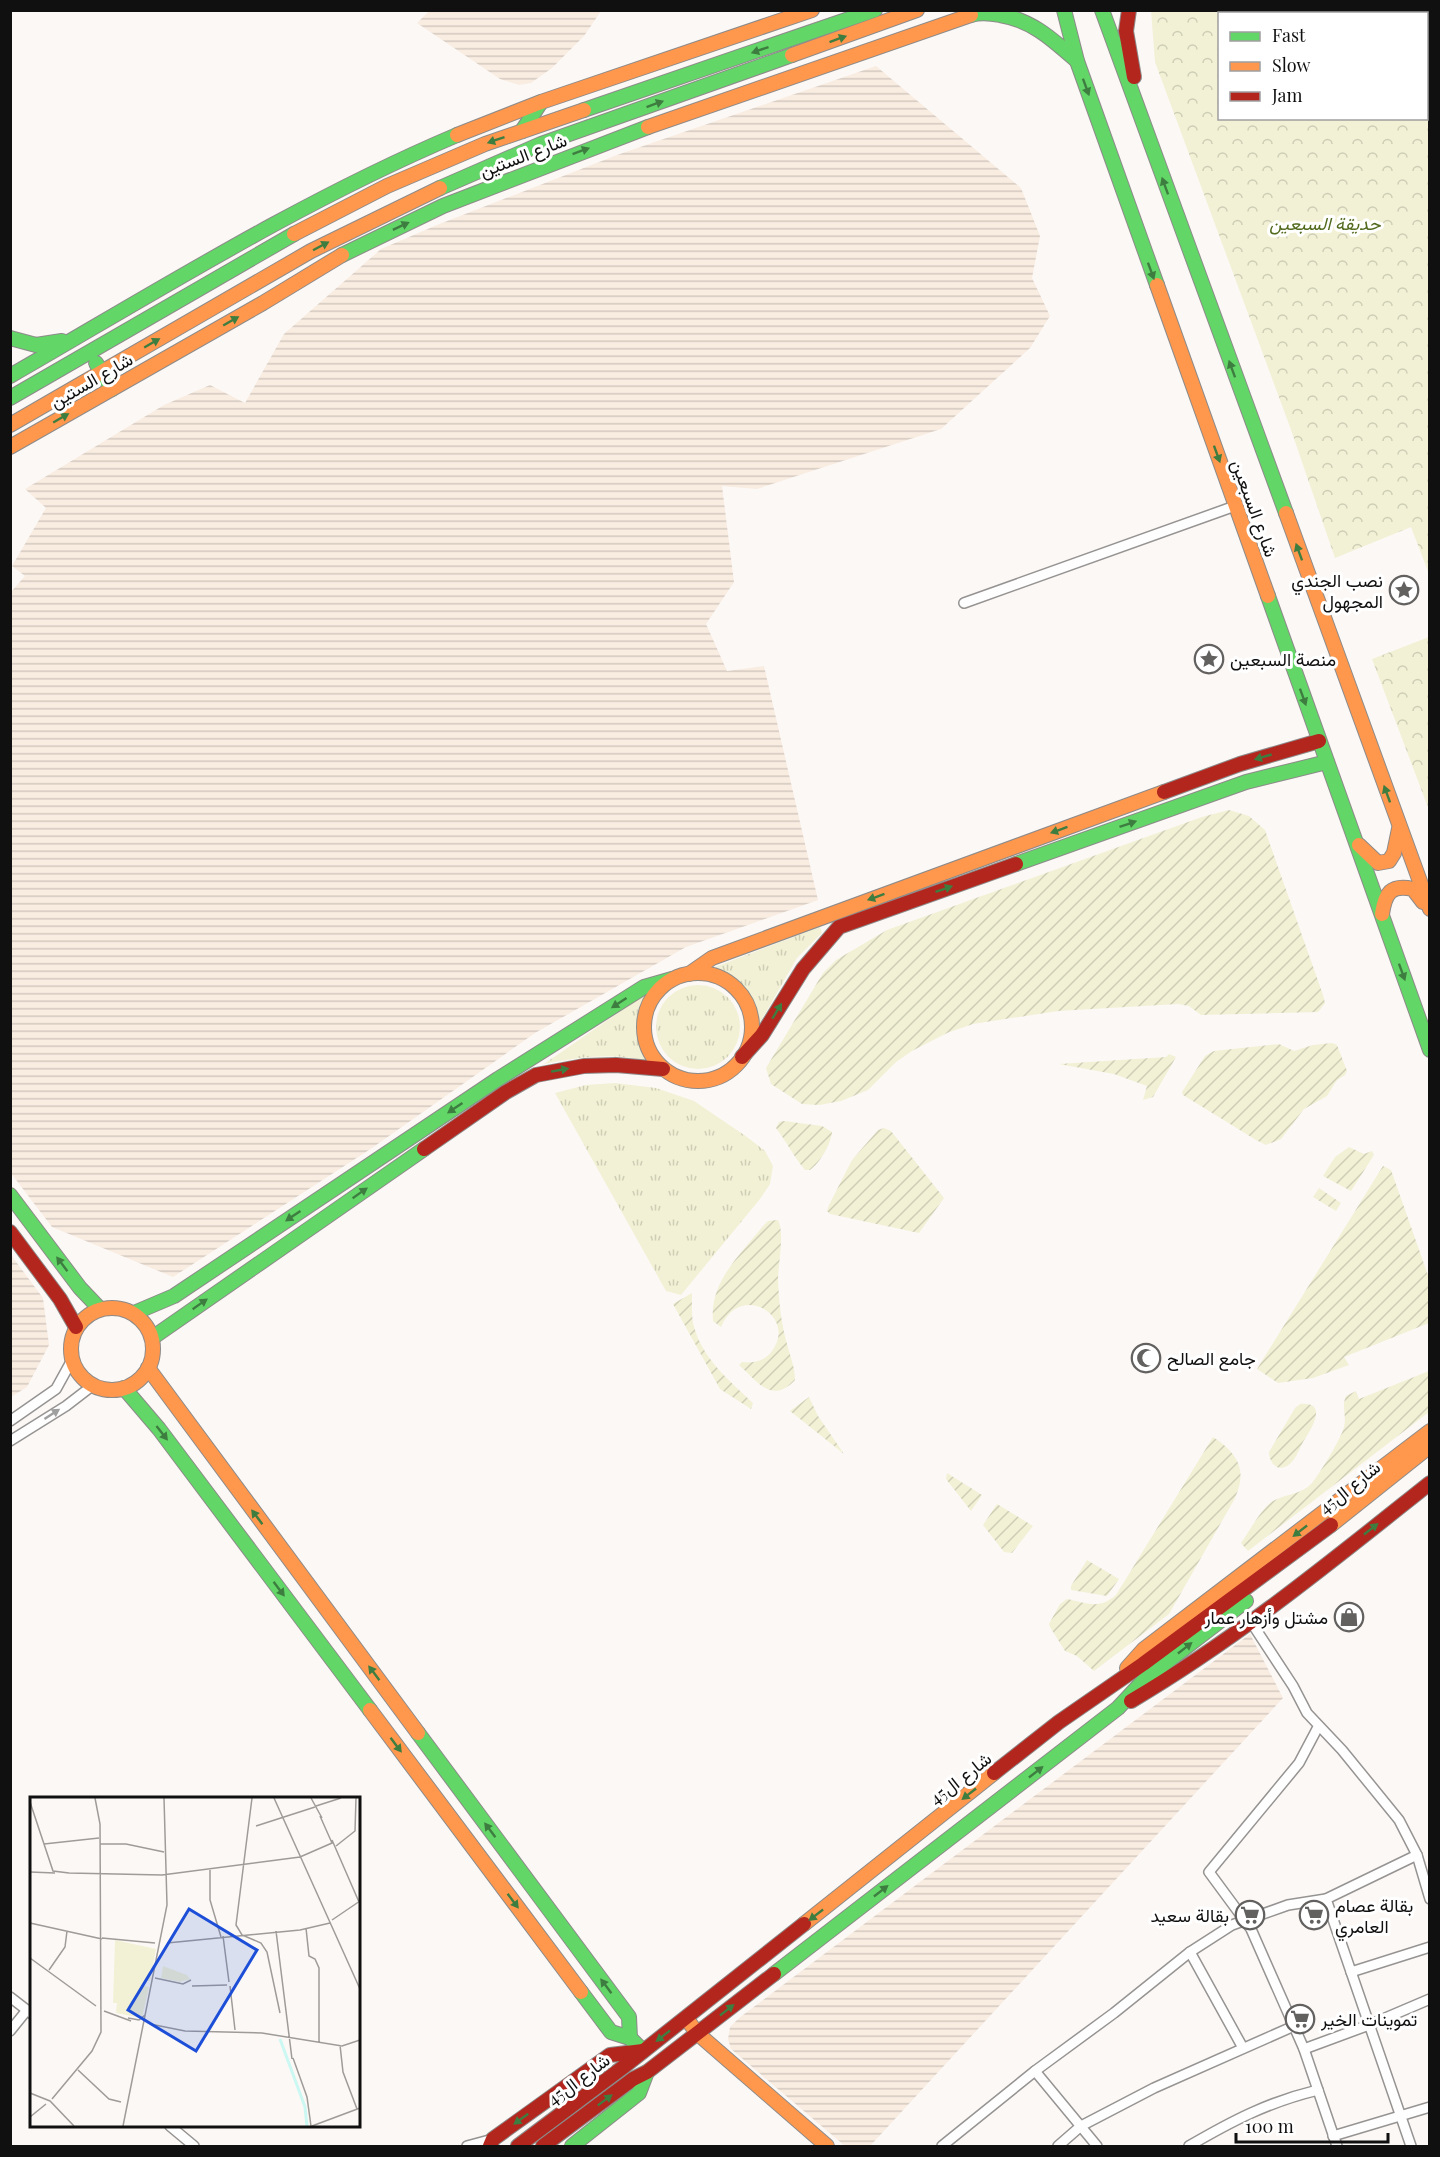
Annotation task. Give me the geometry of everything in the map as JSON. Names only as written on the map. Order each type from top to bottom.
[{"type":"main road","points":[[10,376],[341,187],[477,126],[812,10]]},
{"type":"main road","name":"شارع الستين","points":[[10,398],[349,204],[426,168],[522,132],[875,10]]},
{"type":"main road","name":"شارع الستين","points":[[10,425],[341,235],[473,173],[541,144],[917,10]]},
{"type":"main road","name":"شارع السبعين","points":[[1064,10],[1077,61],[1430,1050]]},
{"type":"main road","name":"شارع السبعين","points":[[1102,10],[1429,909]]},
{"type":"main road","points":[[1129,10],[1126,31],[1140,116]]},
{"type":"main road","name":"شارع الستين","points":[[10,447],[263,303],[350,250],[443,206],[612,140],[980,12],[1006,15],[1030,23],[1077,61]]},
{"type":"main road","points":[[522,132],[541,102]]},
{"type":"main road","points":[[10,338],[28,344],[44,345],[76,338]]},
{"type":"main road","points":[[89,351],[112,388]]},
{"type":"main road","points":[[689,974],[712,958],[915,882],[1240,764],[1319,741]]},
{"type":"main road","points":[[672,979],[658,990],[648,1005],[644,1022],[645,1039],[651,1055],[663,1069],[676,1077],[692,1081],[706,1081],[719,1077],[731,1070],[762,1035],[803,969],[839,927],[1246,782],[1327,762]]},
{"type":"main road","points":[[1355,840],[1371,859],[1384,863],[1389,861],[1394,853],[1399,827]]},
{"type":"main road","points":[[915,882],[920,898]]},
{"type":"main road","points":[[1382,916],[1384,899],[1390,891],[1398,887],[1413,889],[1429,909]]},
{"type":"main road","points":[[835,912],[839,927]]},
{"type":"main road","points":[[134,1313],[174,1296],[489,1086],[644,987],[689,974],[705,973],[721,978],[734,987],[744,999],[750,1014],[752,1030],[748,1046],[742,1057]]},
{"type":"main road","points":[[528,1062],[536,1075]]},
{"type":"main road","points":[[152,1338],[506,1092],[536,1075],[584,1066],[616,1065],[663,1069]]},
{"type":"main road","points":[[10,1195],[80,1288],[100,1309]]},
{"type":"main road","points":[[10,1232],[60,1299],[76,1327]]},
{"type":"main road","points":[[112,1307],[134,1313],[146,1324],[152,1338],[153,1349],[148,1368],[138,1381],[124,1388],[103,1389],[92,1386],[80,1375],[72,1360],[70,1343],[76,1327],[82,1319],[100,1309],[112,1307]]},
{"type":"main road","points":[[148,1368],[629,2017],[630,2038]]},
{"type":"main road","points":[[124,1388],[159,1429],[611,2032],[630,2038],[643,2051]]},
{"type":"main road","points":[[1115,1682],[1144,1649],[1430,1431]]},
{"type":"main road","name":"شارع ال45","points":[[518,2146],[686,2018],[1059,1722],[1306,1545],[1430,1446]]},
{"type":"main road","name":"شارع ال45","points":[[543,2146],[633,2079],[647,2072],[1118,1708],[1146,1678],[1430,1459]]},
{"type":"main road","points":[[1118,1708],[1154,1688],[1251,1622],[1430,1483]]},
{"type":"main road","points":[[686,2018],[697,2033],[827,2146]]},
{"type":"main road","points":[[492,2143],[610,2055],[643,2051]]},
{"type":"main road","points":[[572,2146],[639,2093],[647,2072]]},
{"type":"street","points":[[964,603],[1235,506]]},
{"type":"street","points":[[10,1421],[56,1389],[72,1360]]},
{"type":"street","points":[[10,1441],[66,1406],[92,1386]]},
{"type":"street","points":[[1251,1622],[1293,1686],[1307,1713],[1342,1750],[1399,1820],[1417,1855],[1430,1899]]},
{"type":"street","points":[[1318,1726],[1299,1763],[1209,1872],[1251,1929],[1304,2049],[1337,2146]]},
{"type":"street","points":[[942,2146],[1190,1952],[1232,1925],[1288,1905],[1326,1899],[1417,1855]]},
{"type":"street","points":[[1326,1899],[1411,2146]]},
{"type":"street","points":[[1351,1972],[1430,1947]]},
{"type":"street","points":[[1190,1952],[1243,2048]]},
{"type":"street","points":[[10,1997],[29,2012],[10,2031]]},
{"type":"street","points":[[1304,2049],[1430,1999]]},
{"type":"street","points":[[1058,2146],[1081,2126],[1154,2088],[1294,2026]]},
{"type":"street","points":[[1035,2071],[1097,2146]]},
{"type":"street","points":[[1189,2146],[1232,2120],[1287,2098],[1317,2090]]},
{"type":"street","points":[[1333,2136],[1430,2107]]},
{"type":"street","points":[[171,2127],[194,2146]]},
{"type":"street","points":[[467,2146],[492,2143]]},
{"type":"shaded area","points":[[429,11],[601,11],[584,36],[552,68],[531,83],[519,85],[500,79],[417,23]]},
{"type":"shaded area","points":[[876,66],[1021,188],[1040,236],[1032,278],[1050,316],[1030,348],[941,429],[757,489],[722,486],[734,582],[706,624],[727,671],[764,666],[818,900],[686,947],[535,1033],[372,1148],[173,1277],[52,1227],[10,1172],[10,593],[25,576],[12,566],[46,508],[25,489],[164,405],[210,385],[245,403],[284,334],[381,249],[617,155]]},
{"type":"shaded area","points":[[11,1255],[43,1298],[49,1345],[27,1387],[11,1397]]},
{"type":"shaded area","points":[[1250,1634],[1283,1698],[870,2146],[845,2146],[731,2049],[728,2039],[730,2027],[739,2018]]},
{"type":"green space","name":"حديقة السبعين","points":[[1151,10],[1429,11],[1429,574],[1411,527],[1335,558],[1290,427],[1155,62]]},
{"type":"green space","points":[[1429,637],[1429,810],[1372,659]]},
{"type":"green space","points":[[1229,810],[1249,816],[1265,830],[1323,995],[1325,1003],[1318,1012],[1201,1015],[1189,1006],[1178,1004],[1058,1011],[973,1024],[947,1033],[896,1062],[868,1090],[841,1101],[819,1105],[802,1104],[771,1084],[766,1068],[823,973],[836,960],[887,930],[1202,817]]},
{"type":"green space","points":[[820,927],[822,933],[797,958],[758,1026],[755,1007],[745,991],[715,967]]},
{"type":"green space","points":[[698,985],[721,992],[733,1004],[740,1027],[733,1050],[721,1062],[698,1069],[675,1062],[663,1050],[656,1027],[663,1004],[675,992]]},
{"type":"green space","points":[[644,995],[647,998],[640,1030],[649,1061],[596,1056],[544,1064]]},
{"type":"green space","points":[[1332,1043],[1337,1045],[1347,1071],[1345,1075],[1337,1080],[1327,1096],[1304,1109],[1281,1139],[1266,1145],[1183,1095],[1182,1092],[1205,1056],[1214,1051],[1279,1044],[1294,1051],[1313,1045]]},
{"type":"green space","points":[[1169,1054],[1176,1057],[1153,1097],[1143,1100],[1147,1086],[1114,1074],[1059,1064],[1166,1057]]},
{"type":"green space","points":[[615,1083],[656,1088],[694,1101],[765,1151],[773,1166],[770,1184],[760,1199],[681,1295],[666,1291],[555,1093],[586,1085]]},
{"type":"green space","points":[[779,1122],[822,1126],[832,1132],[824,1153],[810,1170],[805,1170],[776,1128]]},
{"type":"green space","points":[[884,1128],[891,1131],[944,1198],[919,1233],[830,1214],[827,1211],[852,1160],[878,1130]]},
{"type":"green space","points":[[1349,1147],[1364,1154],[1372,1151],[1374,1155],[1351,1191],[1323,1176],[1335,1157]]},
{"type":"green space","points":[[1383,1166],[1391,1170],[1429,1278],[1429,1323],[1344,1357],[1349,1365],[1313,1378],[1278,1383],[1257,1369]]},
{"type":"green space","points":[[1319,1188],[1341,1203],[1336,1211],[1313,1197]]},
{"type":"green space","points":[[778,1220],[781,1233],[778,1280],[780,1304],[795,1380],[787,1387],[772,1390],[765,1388],[739,1365],[742,1362],[755,1362],[763,1359],[772,1351],[778,1338],[778,1326],[772,1316],[752,1305],[741,1306],[730,1313],[721,1327],[713,1321],[713,1307],[721,1281],[736,1258],[768,1221]]},
{"type":"green space","points":[[692,1293],[693,1321],[699,1341],[719,1370],[753,1403],[751,1409],[720,1389],[673,1304]]},
{"type":"green space","points":[[1429,1371],[1429,1412],[1248,1551],[1241,1543],[1266,1507],[1275,1500],[1308,1487],[1325,1464],[1344,1427],[1346,1396],[1356,1391],[1359,1399]]},
{"type":"green space","points":[[809,1397],[818,1416],[844,1454],[790,1411]]},
{"type":"green space","points":[[1300,1404],[1309,1404],[1314,1407],[1316,1412],[1313,1424],[1292,1462],[1283,1468],[1277,1467],[1272,1462],[1269,1452],[1295,1408]]},
{"type":"green space","points":[[1213,1437],[1229,1450],[1238,1464],[1240,1480],[1234,1500],[1169,1614],[1094,1671],[1077,1656],[1065,1651],[1049,1624],[1060,1604],[1067,1599],[1098,1604],[1116,1595]]},
{"type":"green space","points":[[947,1473],[982,1495],[971,1511],[946,1479]]},
{"type":"green space","points":[[997,1504],[1033,1526],[1012,1553],[1004,1552],[983,1525]]},
{"type":"green space","points":[[1087,1560],[1119,1579],[1107,1596],[1071,1590],[1071,1586]]},
{"type":"traffic: fast","points":[[584,110],[875,10]]},
{"type":"traffic: fast","points":[[1064,10],[1077,61],[1157,285]]},
{"type":"traffic: fast","points":[[1102,10],[1286,513]]},
{"type":"traffic: fast","points":[[971,15],[993,14],[1022,21],[1042,32],[1077,61]]},
{"type":"traffic: fast","points":[[440,188],[541,144],[792,55]]},
{"type":"traffic: fast","points":[[522,131],[541,102]]},
{"type":"traffic: fast","points":[[342,255],[443,206],[648,127]]},
{"type":"traffic: fast","points":[[10,376],[174,280],[286,218],[399,161],[457,135]]},
{"type":"traffic: fast","points":[[10,398],[294,234]]},
{"type":"traffic: fast","points":[[10,338],[36,345],[62,341]]},
{"type":"traffic: fast","points":[[96,363],[112,389]]},
{"type":"traffic: fast","points":[[1268,596],[1430,1050]]},
{"type":"traffic: fast","points":[[1016,864],[1246,782],[1327,762]]},
{"type":"traffic: fast","points":[[134,1313],[174,1296],[498,1079],[644,987],[672,979]]},
{"type":"traffic: fast","points":[[152,1338],[424,1149]]},
{"type":"traffic: fast","points":[[10,1195],[80,1288],[100,1309]]},
{"type":"traffic: fast","points":[[124,1388],[159,1429],[370,1710]]},
{"type":"traffic: fast","points":[[774,1974],[1118,1708],[1146,1678],[1246,1601]]},
{"type":"traffic: fast","points":[[418,1733],[629,2017],[630,2038]]},
{"type":"traffic: fast","points":[[581,1992],[611,2032],[630,2038],[643,2051]]},
{"type":"traffic: fast","points":[[572,2146],[639,2093],[647,2072]]},
{"type":"traffic: slow","points":[[457,135],[541,102],[812,10]]},
{"type":"traffic: slow","points":[[792,55],[917,10]]},
{"type":"traffic: slow","points":[[648,127],[971,15]]},
{"type":"traffic: slow","points":[[294,234],[387,186],[485,144],[584,110]]},
{"type":"traffic: slow","points":[[10,425],[311,251],[440,188]]},
{"type":"traffic: slow","points":[[10,447],[263,303],[342,255]]},
{"type":"traffic: slow","points":[[1157,285],[1268,596]]},
{"type":"traffic: slow","points":[[1286,513],[1430,909]]},
{"type":"traffic: slow","points":[[689,974],[712,958],[1164,792]]},
{"type":"traffic: slow","points":[[1359,845],[1378,863],[1389,861],[1394,853],[1399,829]]},
{"type":"traffic: slow","points":[[1382,914],[1387,896],[1394,889],[1413,889],[1423,902]]},
{"type":"traffic: slow","points":[[698,973],[719,977],[736,989],[748,1006],[752,1027],[748,1048],[736,1065],[719,1077],[698,1081],[677,1077],[660,1065],[648,1048],[644,1027],[648,1006],[660,989],[677,977],[698,973]]},
{"type":"traffic: slow","points":[[104,1308],[120,1308],[135,1315],[146,1326],[153,1341],[153,1349],[150,1365],[141,1378],[120,1390],[104,1390],[89,1383],[78,1372],[71,1357],[71,1341],[78,1326],[89,1315],[104,1308]]},
{"type":"traffic: slow","points":[[148,1368],[418,1733]]},
{"type":"traffic: slow","points":[[1127,1668],[1144,1649],[1430,1431]]},
{"type":"traffic: slow","points":[[1331,1525],[1430,1446]]},
{"type":"traffic: slow","points":[[370,1710],[581,1992]]},
{"type":"traffic: slow","points":[[804,1924],[994,1773]]},
{"type":"traffic: slow","points":[[686,2018],[697,2033],[827,2146]]},
{"type":"traffic: jam","points":[[1129,10],[1126,31],[1134,77]]},
{"type":"traffic: jam","points":[[1164,792],[1240,764],[1319,741]]},
{"type":"traffic: jam","points":[[742,1057],[762,1035],[803,969],[839,927],[1016,864]]},
{"type":"traffic: jam","points":[[424,1149],[506,1092],[536,1075],[584,1066],[616,1065],[663,1069]]},
{"type":"traffic: jam","points":[[10,1232],[60,1299],[76,1327]]},
{"type":"traffic: jam","points":[[1131,1701],[1171,1677],[1247,1625],[1430,1483]]},
{"type":"traffic: jam","points":[[994,1773],[1059,1722],[1143,1664],[1331,1525]]},
{"type":"traffic: jam","points":[[518,2146],[622,2068],[804,1924]]},
{"type":"traffic: jam","points":[[543,2146],[633,2079],[647,2072],[774,1974]]},
{"type":"traffic: jam","points":[[490,2146],[493,2139],[610,2055],[643,2051]]},
{"type":"place","name":"نصب الجندي المجهول","points":[[1404,590]]},
{"type":"place","name":"منصة السبعين","points":[[1209,659]]},
{"type":"place","name":"جامع الصالح","points":[[1146,1358]]},
{"type":"place","name":"مشتل وأزهار عمار","points":[[1349,1617]]},
{"type":"place","name":"بقالة سعيد","points":[[1250,1915]]},
{"type":"place","name":"بقالة عصام العامري","points":[[1314,1915]]},
{"type":"place","name":"تموينات الخير","points":[[1300,2019]]}]
